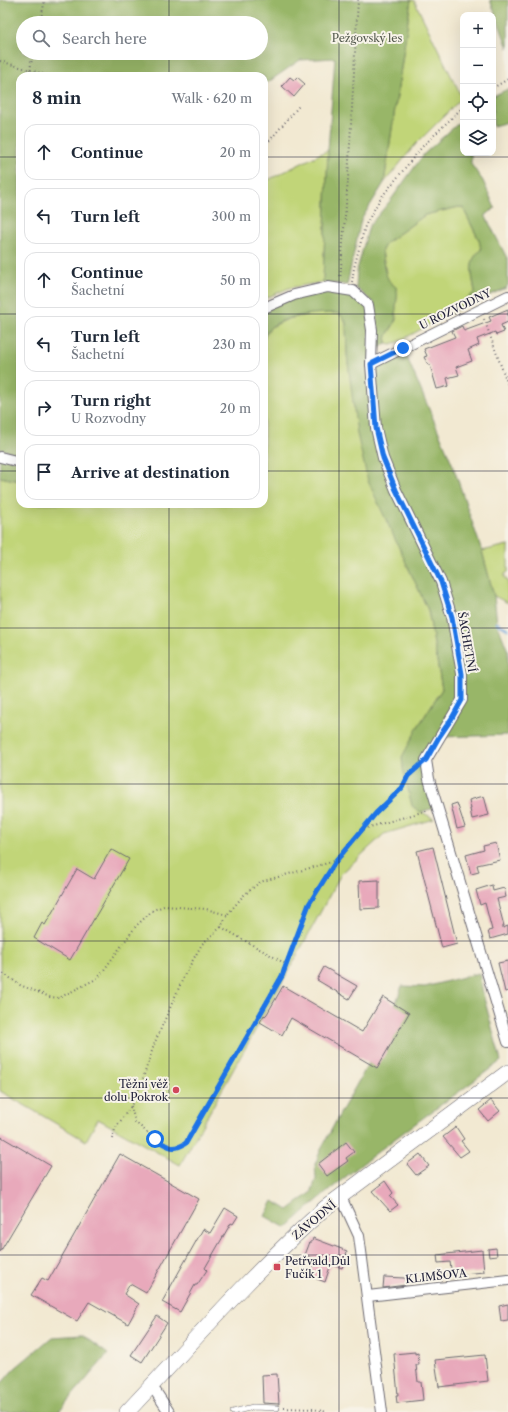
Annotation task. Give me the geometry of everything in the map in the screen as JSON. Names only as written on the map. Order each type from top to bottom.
[{"type":"street","points":[[268,306],[294,295],[328,287],[350,291]]},
{"type":"street","name":"ŠACHETNÍ","points":[[350,291],[353,291],[368,305],[372,330],[371,364],[376,428],[383,458],[396,490],[441,582],[452,617],[462,674],[462,700],[426,760]]},
{"type":"street","name":"U ROZVODNY","points":[[371,364],[508,296]]},
{"type":"street","points":[[0,457],[16,461]]},
{"type":"street","points":[[426,760],[438,807],[508,1042]]},
{"type":"street","name":"ZÁVODNÍ","points":[[127,1412],[268,1261],[325,1208],[508,1072]]},
{"type":"street","points":[[341,1197],[359,1236],[382,1412]]},
{"type":"street","name":"KLIMŠOVA","points":[[368,1296],[508,1280]]},
{"type":"street","points":[[150,1387],[156,1392],[168,1411]]},
{"type":"lane","points":[[233,1412],[253,1407],[277,1408]]},
{"type":"path","points":[[42,16],[45,0]]},
{"type":"path","points":[[340,290],[358,0]]},
{"type":"path","points":[[30,70],[32,60]]},
{"type":"path","points":[[0,61],[37,72]]},
{"type":"path","points":[[496,86],[508,79]]},
{"type":"path","points":[[268,142],[299,106]]},
{"type":"path","points":[[350,291],[354,268],[365,226],[380,199],[422,147],[460,110]]},
{"type":"path","points":[[481,310],[508,385]]},
{"type":"path","points":[[131,1106],[135,1122],[155,1139],[172,1148],[180,1147],[186,1143],[282,976],[309,904],[336,861],[376,813],[402,788],[408,776],[426,760]]},
{"type":"path","points":[[363,829],[438,807]]},
{"type":"path","points":[[113,1139],[115,1129],[131,1106],[141,1084],[155,1042],[185,974],[202,944],[221,927],[227,915],[243,896],[260,882],[336,861]]},
{"type":"path","points":[[0,971],[20,985],[50,997],[59,998],[98,978],[136,926],[153,910],[164,906],[206,909],[227,915]]},
{"type":"path","points":[[221,927],[286,964]]},
{"type":"path","points":[[277,1408],[313,1409],[327,1412]]},
{"type":"green space","name":"Pežgovský les","points":[[0,0],[411,0],[384,183],[361,220],[347,285],[323,282],[328,150],[335,58],[300,60],[268,82],[268,72],[16,72],[16,453],[0,449]]},
{"type":"green space","points":[[411,0],[414,0],[460,94],[460,100],[415,145],[384,183]]},
{"type":"green space","points":[[490,0],[508,0],[508,48],[496,16],[496,12],[494,12]]},
{"type":"green space","points":[[508,89],[508,122],[496,125],[496,120],[496,95]]},
{"type":"green space","points":[[460,122],[460,156],[471,156],[471,164],[483,181],[495,208],[485,215],[508,260],[508,285],[506,288],[456,310],[475,292],[472,264],[476,254],[481,250],[479,240],[463,208],[459,207],[425,215],[386,243],[382,250],[387,276],[397,290],[396,318],[388,334],[386,343],[377,350],[378,331],[374,303],[356,288],[357,270],[369,226],[390,201],[424,154]]},
{"type":"green space","points":[[328,150],[323,282],[289,288],[268,297],[268,180]]},
{"type":"green space","points":[[459,207],[463,208],[479,240],[482,250],[477,254],[472,264],[475,293],[462,303],[456,310],[398,342],[391,344],[386,343],[387,335],[395,323],[397,316],[395,310],[397,297],[387,279],[382,250],[386,243],[425,215]]},
{"type":"green space","points":[[328,287],[350,291],[368,305],[371,364],[403,348],[452,463],[482,551],[494,596],[497,623],[508,651],[508,735],[439,737],[426,760],[438,807],[420,812],[412,806],[403,769],[402,757],[419,725],[442,689],[428,610],[368,481],[357,434],[347,355],[346,322],[339,313],[304,315],[287,319],[278,323],[268,331],[268,307]]},
{"type":"green space","points":[[315,313],[339,313],[346,322],[347,355],[407,562],[428,610],[442,689],[419,725],[412,806],[434,819],[384,834],[341,874],[180,1165],[98,1119],[86,1141],[0,1091],[0,477],[16,480],[16,508],[268,508],[268,330],[269,328],[288,319]]},
{"type":"green space","points":[[0,457],[16,461],[16,480],[0,477]]},
{"type":"green space","points":[[508,545],[508,572],[505,574],[505,577],[508,582],[508,603],[494,596],[482,551]]},
{"type":"green space","points":[[479,973],[484,998],[501,1061],[364,1162],[311,1205],[286,1228],[265,1216],[273,1201],[288,1210],[311,1193],[316,1179],[315,1164],[322,1147],[383,1038],[402,986],[425,987]]},
{"type":"green space","points":[[82,1335],[108,1354],[58,1412],[0,1412],[0,1385],[14,1369],[52,1337]]},
{"type":"building","points":[[290,77],[294,80],[297,77],[305,84],[294,97],[282,86]]},
{"type":"building","points":[[508,309],[508,322],[501,325],[504,332],[496,335],[495,332],[477,339],[479,345],[468,350],[472,361],[456,367],[459,375],[447,378],[449,386],[437,389],[430,365],[424,357],[427,356],[424,349],[455,337],[452,331],[462,326],[464,331],[491,321],[489,317]]},
{"type":"building","points":[[484,796],[489,815],[472,819],[469,800]]},
{"type":"building","points":[[457,803],[465,827],[457,829],[451,805]]},
{"type":"building","points":[[496,843],[500,860],[477,865],[479,872],[471,874],[466,855],[484,850],[483,846]]},
{"type":"building","points":[[433,847],[457,944],[442,948],[417,851]]},
{"type":"building","points":[[111,849],[129,859],[70,960],[34,938],[42,923],[45,925],[77,869],[94,879]]},
{"type":"building","points":[[379,880],[379,908],[360,909],[359,881]]},
{"type":"building","points":[[492,885],[493,891],[504,888],[506,897],[497,899],[504,926],[503,928],[508,926],[508,934],[490,939],[488,931],[492,930],[485,903],[480,905],[476,890]]},
{"type":"building","points":[[508,961],[508,991],[505,992],[498,963]]},
{"type":"building","points":[[324,967],[357,986],[349,999],[317,980]]},
{"type":"building","points":[[283,986],[362,1032],[383,997],[409,1013],[377,1068],[291,1018],[282,1035],[260,1022],[264,1015],[265,1016],[267,1014]]},
{"type":"building","points":[[491,1100],[500,1111],[488,1121],[479,1110]]},
{"type":"building","points":[[456,1127],[464,1139],[461,1141],[469,1151],[460,1157],[443,1137]]},
{"type":"building","points":[[0,1136],[51,1166],[0,1252]]},
{"type":"building","points":[[346,1142],[354,1152],[346,1158],[348,1161],[327,1176],[318,1164]]},
{"type":"building","points":[[120,1154],[199,1199],[146,1293],[130,1284],[124,1294],[139,1304],[128,1324],[89,1302],[77,1321],[31,1295],[42,1278],[48,1281]]},
{"type":"building","points":[[420,1154],[429,1166],[416,1175],[407,1164]]},
{"type":"building","points":[[385,1181],[393,1193],[390,1196],[398,1205],[390,1211],[372,1191]]},
{"type":"building","points":[[225,1208],[238,1216],[233,1224],[231,1223],[205,1268],[207,1270],[197,1285],[195,1285],[180,1312],[162,1302],[203,1229],[210,1233]]},
{"type":"building","points":[[313,1238],[347,1251],[342,1268],[331,1264],[325,1282],[309,1276],[316,1259],[305,1255]]},
{"type":"building","points":[[496,1248],[497,1256],[489,1257],[488,1249]]},
{"type":"building","points":[[482,1250],[484,1272],[452,1275],[450,1262],[438,1263],[437,1255]]},
{"type":"building","points":[[384,1277],[404,1278],[406,1279],[406,1285],[383,1288]]},
{"type":"building","points":[[508,1304],[508,1320],[501,1321],[499,1306]]},
{"type":"building","points":[[157,1316],[167,1323],[142,1362],[131,1355]]},
{"type":"building","points":[[415,1352],[415,1354],[418,1353],[419,1365],[416,1365],[418,1382],[421,1382],[423,1400],[397,1403],[396,1395],[398,1395],[394,1354]]},
{"type":"building","points":[[485,1355],[488,1381],[439,1387],[435,1360]]},
{"type":"building","points":[[277,1374],[279,1404],[263,1403],[262,1375]]},
{"type":"waterway","points":[[497,623],[508,629]]},
{"type":"place","name":"Těžní věž dolu Pokrok","points":[[176,1090]]},
{"type":"place","name":"Petřvald,Důl Fučík 1","points":[[277,1267]]},
{"type":"route","points":[[155,1139],[172,1148],[180,1147],[186,1143],[282,976],[309,904],[336,861],[376,813],[402,788],[408,776],[426,760],[462,700],[462,674],[452,617],[441,582],[396,490],[383,458],[376,428],[371,364],[403,348]]}]
